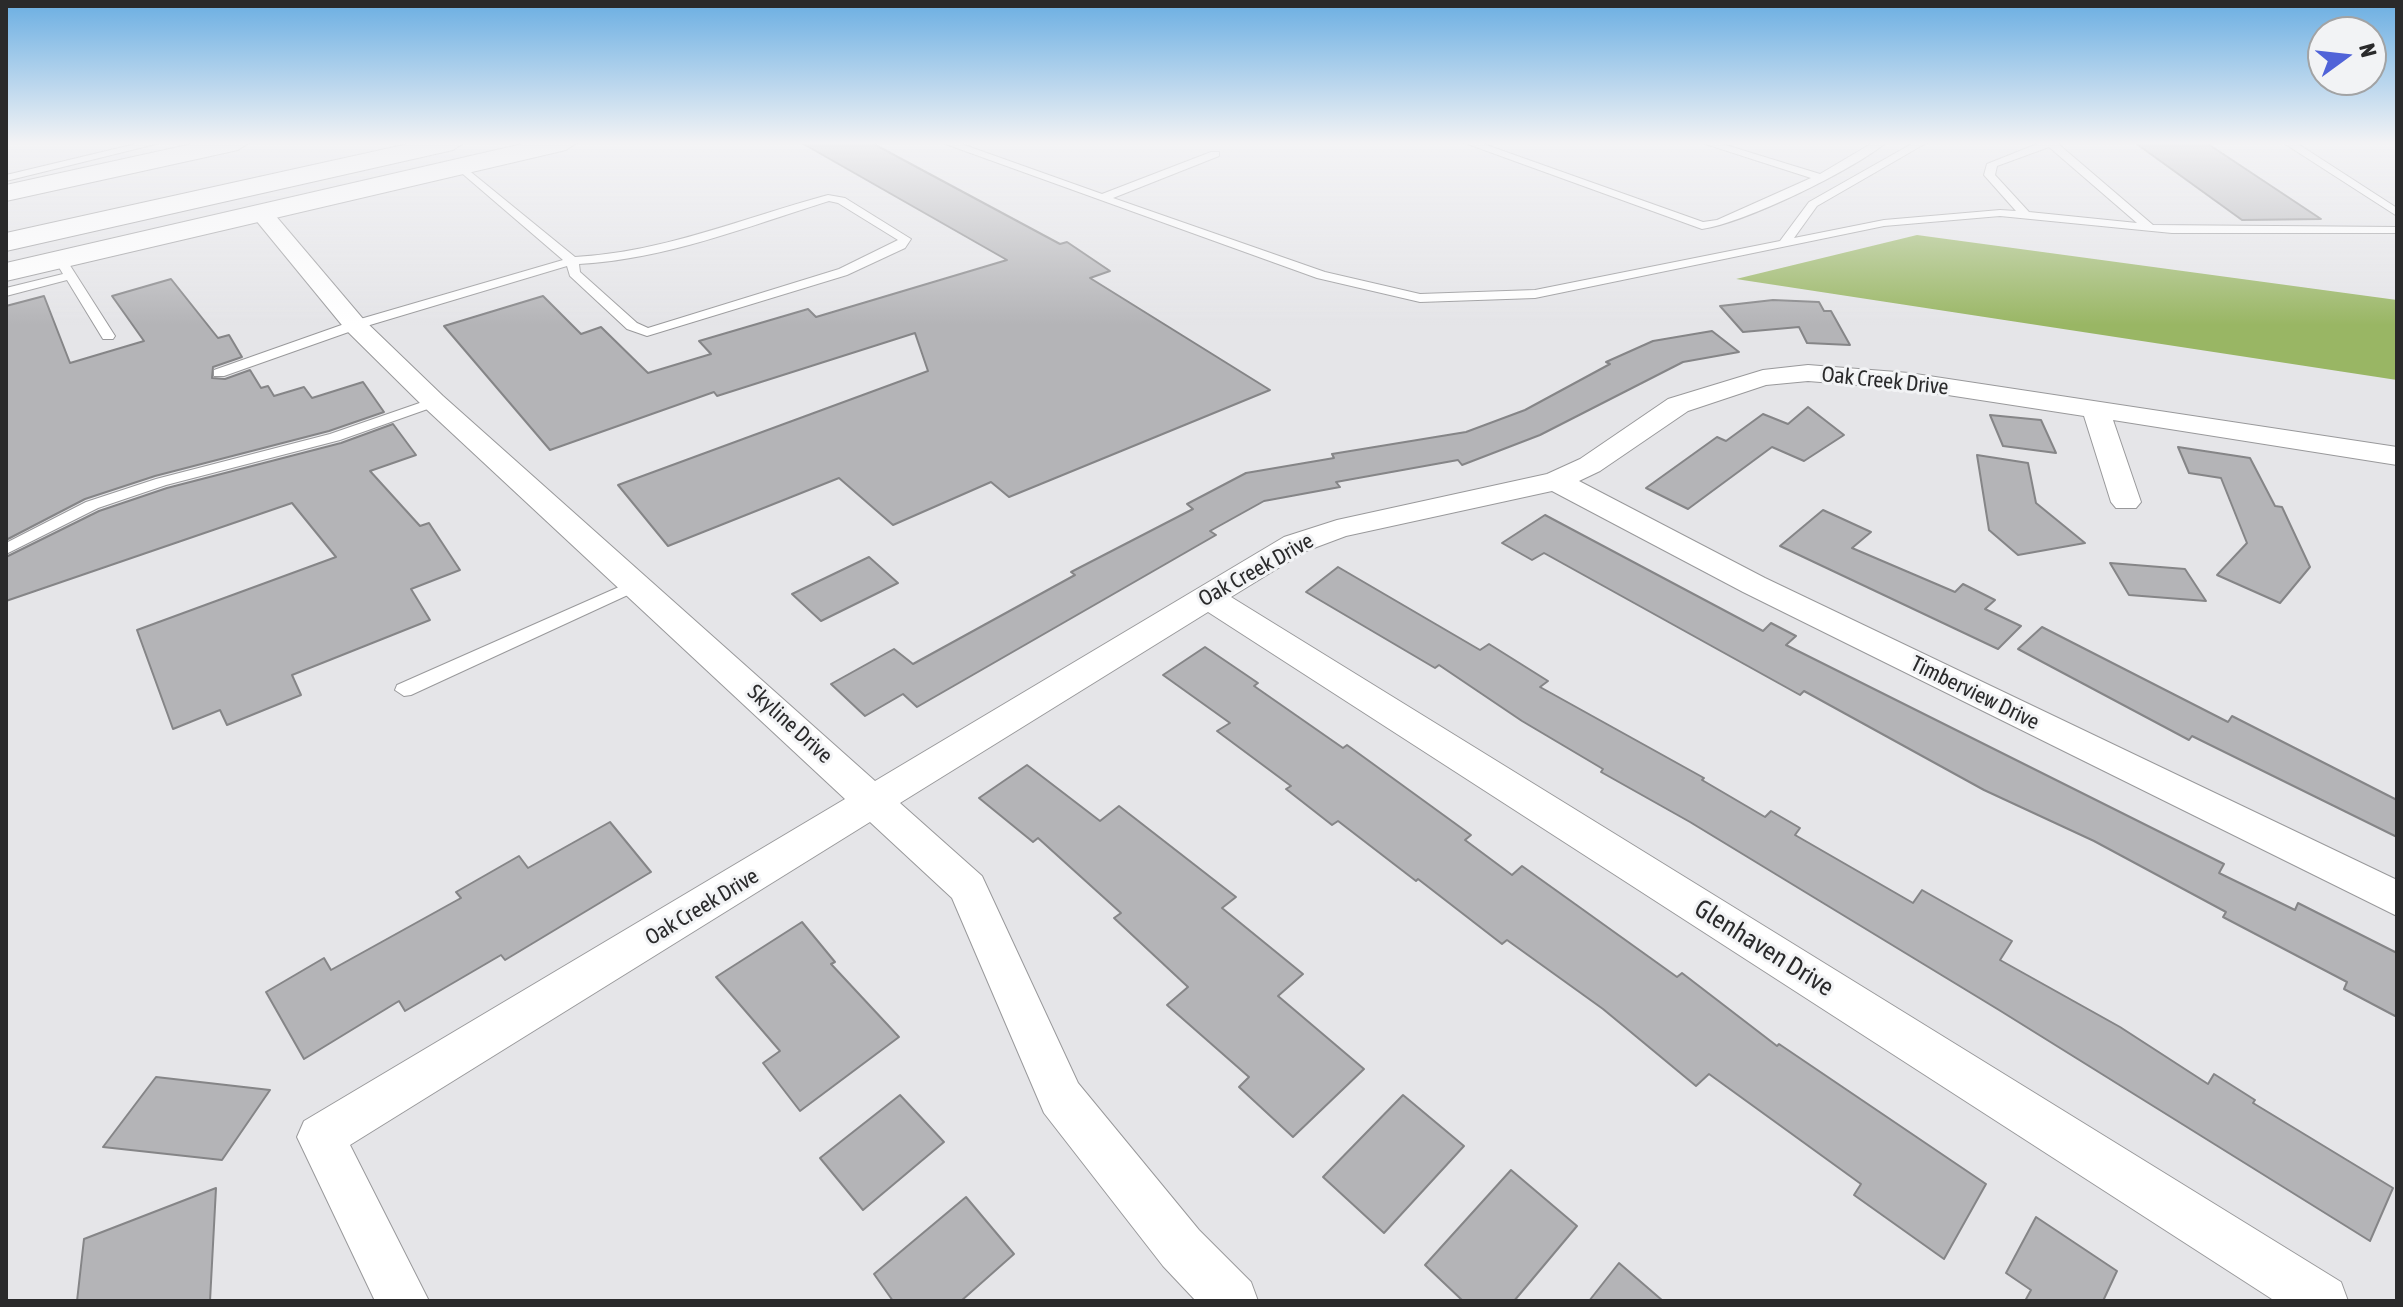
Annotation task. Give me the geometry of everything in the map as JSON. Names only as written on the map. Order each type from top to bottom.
[{"type":"main road","points":[[6,220],[84,203]]},
{"type":"main road","points":[[6,242],[208,203]]},
{"type":"main road","points":[[6,272],[64,267],[295,203]]},
{"type":"street","name":"Skyline Drive","points":[[261,213],[355,325],[434,402],[968,888],[1061,1098],[1181,1248],[1232,1301]]},
{"type":"street","name":"Oak Creek Drive","points":[[403,1301],[321,1137],[876,802],[1295,544],[1337,529],[1556,481],[1590,465],[1678,405],[1763,378],[1808,373],[1854,375],[2397,456]]},
{"type":"street","points":[[2096,411],[2126,502]]},
{"type":"street","name":"Timberview Drive","points":[[1556,481],[1754,585],[2397,899]]},
{"type":"street","name":"Glenhaven Drive","points":[[1206,596],[2322,1301]]},
{"type":"lane","points":[[509,203],[572,261],[574,273],[632,326],[647,332],[843,272],[901,245],[905,239],[846,203]]},
{"type":"lane","points":[[219,373],[355,325],[572,261],[610,261],[669,249],[812,203]]},
{"type":"lane","points":[[1116,203],[1321,275],[1420,298],[1535,294],[1784,243],[1939,216],[2024,213],[2150,228],[2397,230]]},
{"type":"lane","points":[[1638,203],[1702,226],[1720,223],[1763,203]]},
{"type":"lane","points":[[1784,243],[1815,203]]},
{"type":"lane","points":[[2015,203],[2024,213]]},
{"type":"lane","points":[[2120,203],[2150,228]]},
{"type":"lane","points":[[6,292],[64,267],[108,336]]},
{"type":"lane","points":[[6,549],[106,500],[161,482],[335,437],[434,402]]},
{"type":"lane","points":[[404,690],[637,584]]},
{"type":"green space","points":[[1917,235],[2397,300],[2397,380],[1736,279]]},
{"type":"building","points":[[907,203],[984,203],[1060,244],[1067,242],[1110,271],[1090,278],[1270,390],[1009,497],[991,482],[893,525],[839,478],[668,546],[618,485],[928,371],[915,333],[717,396],[714,392],[550,450],[444,326],[543,296],[581,334],[601,327],[648,373],[711,354],[699,341],[808,309],[816,317],[1007,260]]},
{"type":"building","points":[[2218,203],[2297,203],[2321,219],[2242,220]]},
{"type":"building","points":[[171,279],[218,338],[229,335],[242,357],[213,367],[212,378],[225,379],[250,370],[261,388],[268,386],[274,396],[304,387],[312,398],[363,382],[384,412],[329,431],[155,476],[85,499],[6,540],[6,306],[44,296],[70,363],[144,341],[112,296]]},
{"type":"building","points":[[1773,300],[1819,302],[1824,311],[1831,311],[1850,345],[1807,343],[1799,327],[1743,332],[1720,306]]},
{"type":"building","points":[[1712,331],[1739,352],[1683,362],[1540,435],[1462,465],[1458,460],[1336,482],[1340,487],[1264,501],[1210,531],[1216,535],[917,707],[903,694],[865,716],[831,684],[894,649],[913,664],[1075,575],[1071,572],[1193,509],[1187,504],[1246,473],[1334,458],[1332,454],[1466,432],[1525,410],[1610,364],[1606,362],[1653,341]]},
{"type":"building","points":[[1808,407],[1844,435],[1804,461],[1772,447],[1688,509],[1646,488],[1717,437],[1726,441],[1763,414],[1788,424]]},
{"type":"building","points":[[1990,415],[2041,420],[2056,453],[2003,446]]},
{"type":"building","points":[[393,424],[416,455],[370,471],[420,526],[429,523],[460,570],[411,589],[430,620],[292,675],[301,695],[227,725],[220,710],[173,729],[137,630],[336,557],[292,503],[6,601],[6,557],[99,511],[167,488],[341,443]]},
{"type":"building","points":[[2178,447],[2250,458],[2275,506],[2282,507],[2310,567],[2280,603],[2217,575],[2247,543],[2221,478],[2189,473]]},
{"type":"building","points":[[1977,455],[2028,463],[2036,503],[2085,543],[2018,555],[1989,530]]},
{"type":"building","points":[[1823,510],[1871,532],[1852,548],[1955,592],[1963,584],[1995,600],[1985,609],[2021,626],[1998,649],[1780,546]]},
{"type":"building","points":[[1545,515],[1763,631],[1771,623],[1796,636],[1786,645],[2224,864],[2219,873],[2295,910],[2298,903],[2397,953],[2397,1017],[2344,989],[2347,982],[2223,917],[2226,912],[2094,841],[1984,790],[1804,691],[1800,695],[1544,553],[1532,560],[1502,543]]},
{"type":"building","points":[[869,557],[898,583],[821,621],[792,594]]},
{"type":"building","points":[[2110,563],[2185,569],[2206,601],[2129,595]]},
{"type":"building","points":[[1338,567],[1480,650],[1489,644],[1548,681],[1540,687],[1704,778],[1702,780],[1765,817],[1771,811],[1800,828],[1795,835],[1913,903],[1922,890],[2012,941],[2000,960],[2120,1027],[2208,1084],[2214,1074],[2255,1100],[2253,1103],[2393,1188],[2370,1241],[1999,1010],[1690,822],[1601,772],[1603,769],[1522,721],[1439,665],[1435,668],[1306,592]]},
{"type":"building","points":[[2042,627],[2228,722],[2232,716],[2397,800],[2397,837],[2192,736],[2189,740],[2018,649]]},
{"type":"building","points":[[1205,647],[1258,683],[1254,686],[1343,748],[1347,745],[1471,835],[1465,840],[1512,875],[1522,866],[1677,977],[1682,973],[1777,1046],[1779,1044],[1986,1184],[1944,1259],[1854,1195],[1861,1184],[1709,1074],[1696,1086],[1603,1009],[1507,940],[1502,944],[1338,821],[1332,825],[1286,789],[1291,786],[1217,731],[1230,723],[1163,675]]},
{"type":"building","points":[[1027,765],[1100,821],[1119,806],[1236,897],[1222,908],[1303,974],[1278,996],[1364,1069],[1293,1137],[1239,1087],[1249,1077],[1167,1005],[1188,987],[1114,918],[1121,913],[1038,838],[1033,842],[979,798]]},
{"type":"building","points":[[610,822],[651,872],[505,960],[501,955],[405,1011],[399,1001],[304,1059],[266,992],[324,958],[331,970],[461,898],[456,892],[519,856],[528,868]]},
{"type":"building","points":[[802,922],[835,962],[831,964],[899,1037],[800,1111],[763,1063],[780,1051],[716,977]]},
{"type":"building","points":[[156,1077],[270,1090],[222,1160],[103,1147]]},
{"type":"building","points":[[900,1095],[944,1142],[863,1210],[820,1158]]},
{"type":"building","points":[[1403,1095],[1464,1146],[1384,1233],[1323,1177]]},
{"type":"building","points":[[1511,1170],[1577,1226],[1514,1301],[1463,1301],[1425,1265]]},
{"type":"building","points":[[216,1188],[210,1301],[77,1301],[84,1239]]},
{"type":"building","points":[[966,1197],[1014,1254],[961,1301],[893,1301],[874,1274]]},
{"type":"building","points":[[2036,1217],[2117,1271],[2103,1301],[2025,1301],[2031,1290],[2006,1273]]},
{"type":"building","points":[[1619,1263],[1663,1301],[1589,1301]]}]
